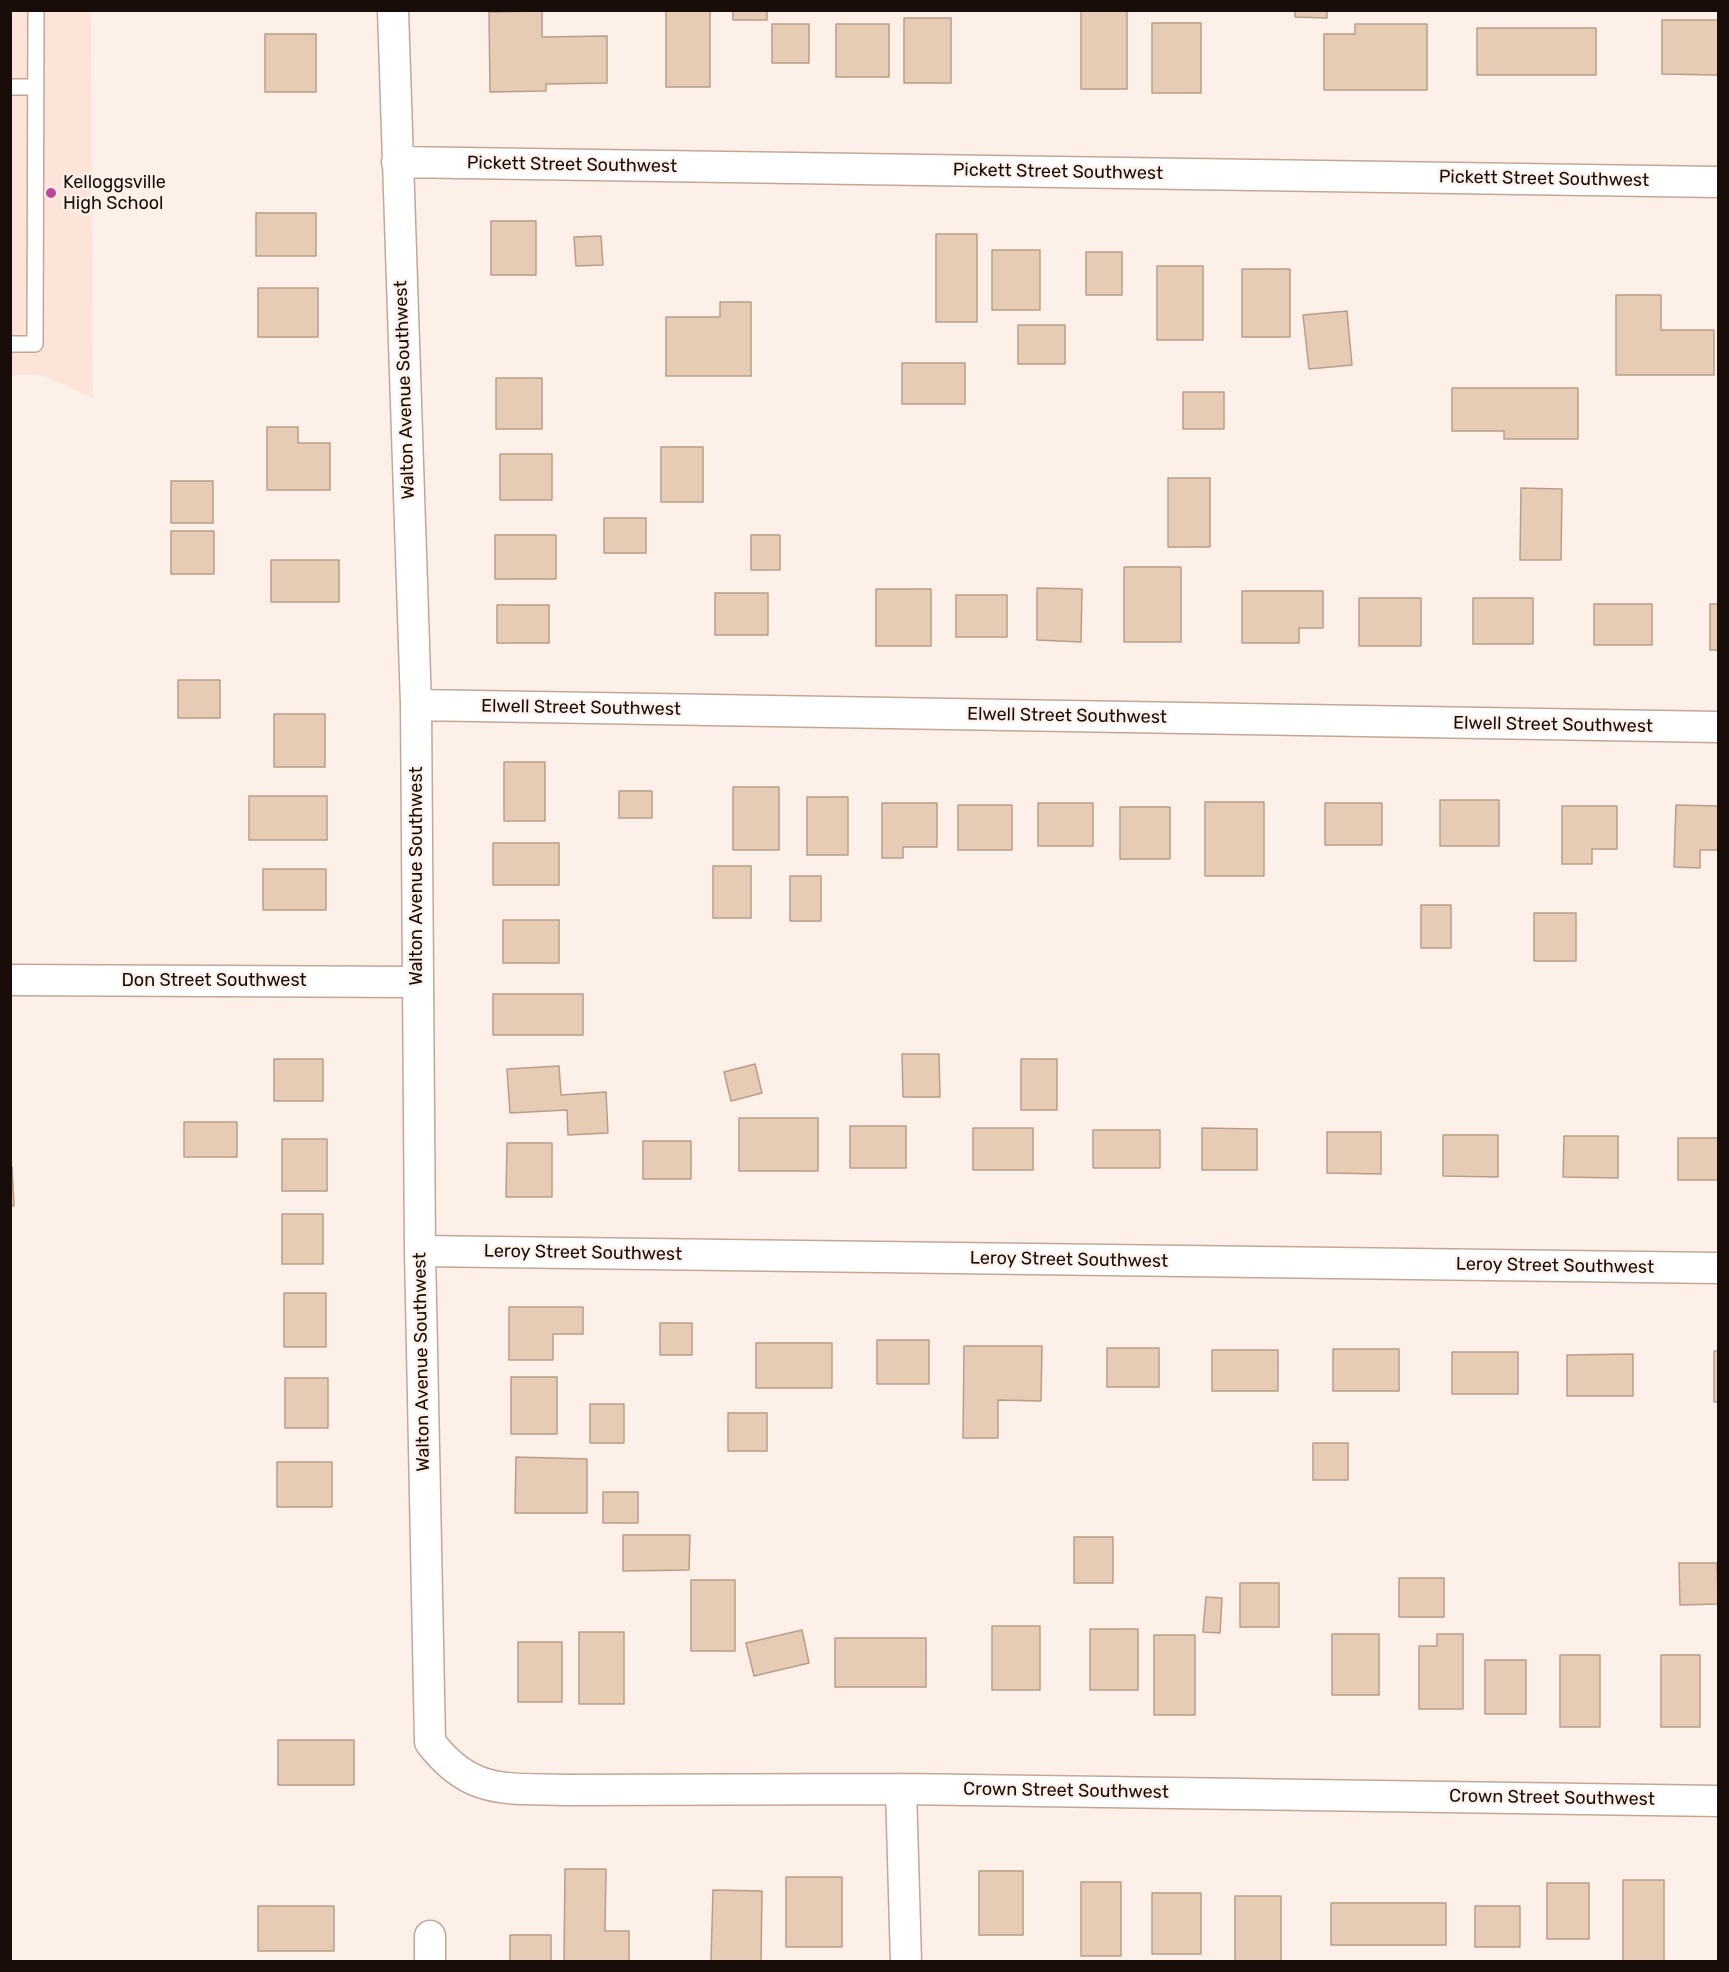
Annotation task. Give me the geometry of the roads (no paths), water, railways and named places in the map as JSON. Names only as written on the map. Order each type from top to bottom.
[{"type":"street","name":"Walton Avenue Southwest","points":[[393,10],[416,705],[420,1251],[430,1742]]},
{"type":"street","name":"Pickett Street Southwest","points":[[397,162],[1719,182]]},
{"type":"street","name":"Elwell Street Southwest","points":[[416,705],[1719,727]]},
{"type":"street","name":"Don Street Southwest","points":[[10,980],[418,982]]},
{"type":"street","name":"Leroy Street Southwest","points":[[420,1251],[1719,1268]]},
{"type":"street","name":"Crown Street Southwest","points":[[430,1742],[462,1776],[484,1784],[510,1788],[565,1790],[902,1789],[1719,1801]]},
{"type":"street","points":[[902,1789],[906,1962]]},
{"type":"lane","points":[[10,344],[35,344],[36,10]]},
{"type":"lane","points":[[10,87],[36,87]]},
{"type":"place","name":"Kelloggsville High School","points":[[51,193]]}]
